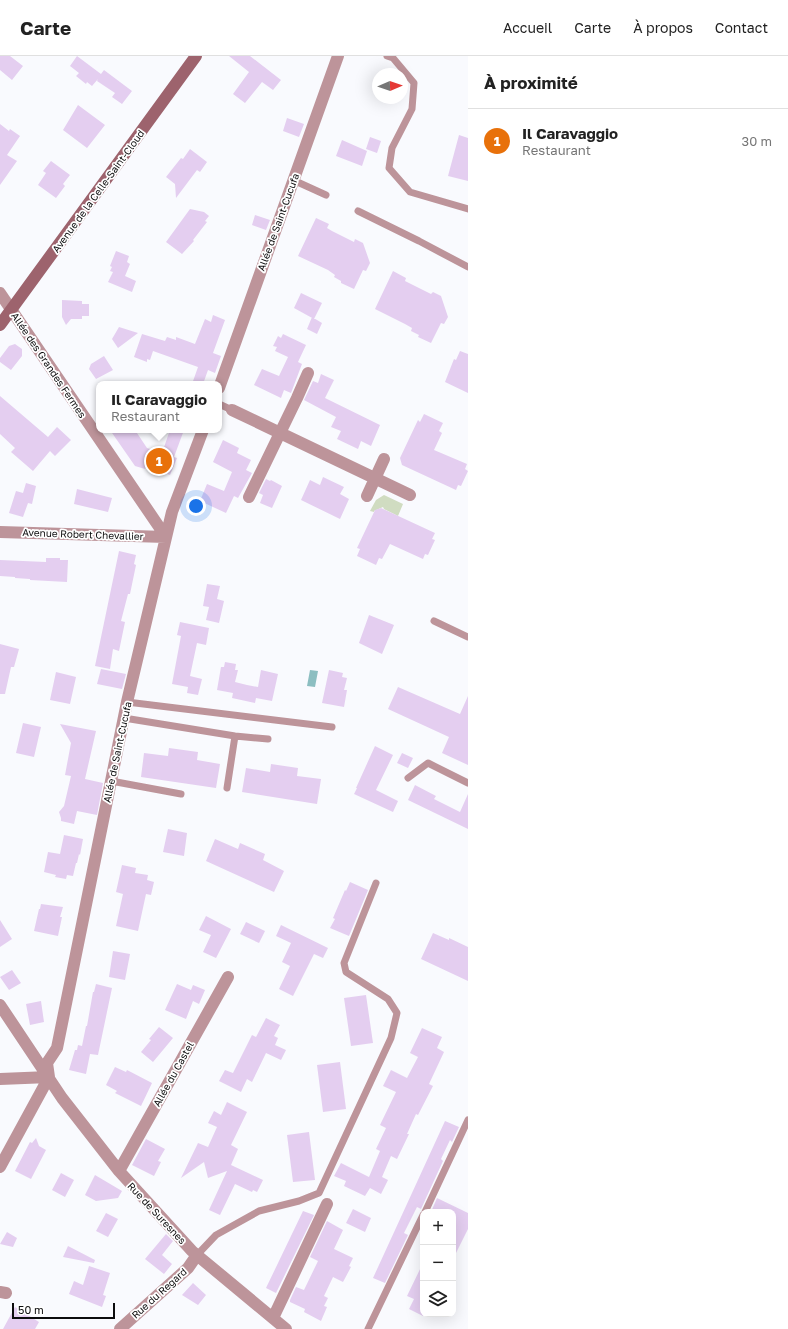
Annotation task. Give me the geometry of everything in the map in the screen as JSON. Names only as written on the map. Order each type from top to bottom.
[{"type":"street","name":"Avenue de la Celle-Saint-Cloud","points":[[0,325],[196,56]]},
{"type":"street","name":"Allée de Saint-Cucufa","points":[[221,381],[338,56]]},
{"type":"street","name":"Allée des Grandes Fermes","points":[[0,292],[166,537]]},
{"type":"street","points":[[249,497],[308,373]]},
{"type":"street","points":[[232,410],[410,495]]},
{"type":"street","name":"Allée de Saint-Cucufa","points":[[49,1077],[47,1063],[57,1048],[127,702],[166,537],[172,512],[202,433]]},
{"type":"street","points":[[366,496],[384,459]]},
{"type":"street","name":"Avenue Robert Chevallier","points":[[0,532],[166,537]]},
{"type":"street","name":"Allée du Castel","points":[[119,1171],[228,977]]},
{"type":"street","name":"Rue de Suresnes","points":[[0,1005],[62,1098],[119,1171],[196,1255],[286,1329]]},
{"type":"street","points":[[0,1079],[49,1077]]},
{"type":"street","points":[[2,1163],[49,1077]]},
{"type":"street","points":[[273,1318],[327,1204]]},
{"type":"street","name":"Rue du Regard","points":[[120,1329],[188,1268],[196,1255]]},
{"type":"lane","points":[[387,56],[393,58],[414,83],[412,109],[392,148],[389,168],[410,192],[468,209]]},
{"type":"lane","points":[[293,180],[326,195]]},
{"type":"lane","points":[[358,211],[468,267]]},
{"type":"lane","points":[[222,405],[232,410]]},
{"type":"lane","points":[[434,621],[468,637]]},
{"type":"lane","points":[[127,702],[332,727]]},
{"type":"lane","points":[[124,718],[235,736],[268,739]]},
{"type":"lane","points":[[227,788],[235,736]]},
{"type":"lane","points":[[408,778],[428,763],[468,783]]},
{"type":"lane","points":[[111,781],[181,794]]},
{"type":"lane","points":[[196,1255],[216,1235],[259,1211],[299,1201],[319,1193],[391,1038],[397,1013],[388,1000],[346,972],[344,963],[376,883]]},
{"type":"lane","points":[[425,1209],[468,1120]]},
{"type":"lane","points":[[368,1329],[420,1221]]},
{"type":"green space","points":[[384,495],[403,504],[398,516],[384,509],[383,507],[374,512],[370,511],[376,500]]},
{"type":"water","points":[[310,670],[318,671],[315,687],[307,686]]},
{"type":"building","points":[[0,56],[10,56],[23,66],[12,80],[0,70]]},
{"type":"building","points":[[77,56],[101,74],[104,70],[132,91],[122,104],[112,97],[115,93],[97,81],[98,79],[92,86],[87,82],[86,84],[76,76],[79,73],[70,66]]},
{"type":"building","points":[[229,56],[250,56],[281,80],[273,90],[262,82],[245,103],[233,94],[249,72]]},
{"type":"building","points":[[78,105],[105,125],[87,148],[63,130]]},
{"type":"building","points":[[287,118],[304,124],[299,137],[283,131]]},
{"type":"building","points":[[0,124],[9,131],[10,129],[20,136],[7,155],[17,161],[0,185]]},
{"type":"building","points":[[459,135],[468,138],[468,181],[448,176]]},
{"type":"building","points":[[370,137],[381,141],[377,153],[366,149]]},
{"type":"building","points":[[342,140],[367,151],[362,166],[336,156]]},
{"type":"building","points":[[190,149],[207,162],[200,172],[197,170],[176,198],[175,184],[166,177]]},
{"type":"building","points":[[51,161],[70,175],[63,184],[65,186],[56,198],[38,185],[46,173],[43,171]]},
{"type":"building","points":[[190,209],[204,212],[209,216],[205,221],[207,222],[193,240],[194,241],[182,254],[166,242]]},
{"type":"building","points":[[255,215],[270,220],[266,230],[252,225]]},
{"type":"building","points":[[316,218],[329,224],[327,228],[332,231],[354,242],[355,239],[363,243],[370,263],[366,271],[363,270],[354,289],[341,283],[341,281],[334,277],[335,275],[328,270],[298,256]]},
{"type":"building","points":[[116,251],[129,256],[127,262],[130,264],[125,276],[136,281],[132,292],[108,282],[113,272],[110,271],[112,267],[110,266]]},
{"type":"building","points":[[393,271],[406,278],[405,281],[431,294],[433,292],[441,296],[448,317],[444,324],[441,323],[431,343],[418,337],[419,335],[411,331],[412,328],[375,309]]},
{"type":"building","points":[[301,293],[322,303],[314,319],[294,308]]},
{"type":"building","points":[[62,300],[82,301],[82,304],[89,304],[89,316],[82,316],[82,319],[71,319],[66,325],[62,317]]},
{"type":"building","points":[[213,315],[225,320],[213,353],[221,356],[215,373],[208,370],[204,381],[193,381],[198,367],[153,351],[150,360],[147,359],[147,362],[134,357],[142,334],[165,341],[167,337],[176,340],[176,337],[195,344],[205,319],[211,322]]},
{"type":"building","points":[[312,317],[322,323],[317,334],[307,329]]},
{"type":"building","points":[[119,327],[138,333],[118,348],[112,339]]},
{"type":"building","points":[[283,334],[306,345],[298,362],[302,364],[291,393],[284,390],[281,398],[254,385],[262,369],[279,376],[288,357],[275,351],[277,347],[273,346],[278,336],[281,338]]},
{"type":"building","points":[[15,344],[22,349],[22,356],[11,370],[0,362],[0,358],[9,346]]},
{"type":"building","points":[[460,351],[468,354],[468,393],[445,382],[454,359],[456,360]]},
{"type":"building","points":[[104,356],[113,370],[96,379],[89,369],[91,364]]},
{"type":"building","points":[[321,374],[334,380],[325,398],[380,425],[371,446],[361,441],[358,449],[337,439],[341,431],[331,427],[336,417],[304,400],[313,381],[318,383]]},
{"type":"building","points":[[0,396],[48,437],[57,427],[71,440],[55,456],[50,451],[33,471],[11,452],[15,448],[0,434]]},
{"type":"building","points":[[424,414],[443,423],[439,431],[442,433],[434,450],[467,464],[465,469],[468,471],[461,486],[458,485],[456,490],[402,465],[400,458],[418,420],[420,422]]},
{"type":"building","points":[[112,433],[137,433],[147,448],[162,453],[169,433],[183,433],[174,457],[177,458],[170,475],[146,467],[145,469],[135,466]]},
{"type":"building","points":[[223,440],[239,448],[237,453],[251,460],[246,470],[252,473],[238,498],[234,496],[226,513],[200,501],[207,484],[224,491],[232,472],[213,462]]},
{"type":"building","points":[[323,477],[344,487],[340,494],[349,499],[340,519],[301,500],[310,480],[320,485]]},
{"type":"building","points":[[266,479],[282,486],[272,508],[260,503],[263,495],[259,493]]},
{"type":"building","points":[[26,483],[36,486],[32,504],[28,503],[23,517],[9,513],[16,491],[23,493]]},
{"type":"building","points":[[77,489],[112,498],[108,512],[74,504]]},
{"type":"building","points":[[381,508],[435,533],[432,539],[435,540],[428,555],[425,554],[423,559],[390,544],[382,559],[379,558],[376,565],[357,556],[360,549],[357,548],[375,510]]},
{"type":"building","points":[[119,551],[136,555],[134,564],[136,565],[130,594],[128,594],[121,621],[125,622],[119,651],[113,649],[110,669],[95,666]]},
{"type":"building","points":[[46,558],[60,558],[60,560],[68,560],[67,582],[30,580],[0,576],[0,560],[46,562]]},
{"type":"building","points":[[207,584],[220,586],[217,599],[224,601],[219,623],[206,620],[209,607],[203,606]]},
{"type":"building","points":[[369,615],[394,625],[382,654],[359,643]]},
{"type":"building","points":[[180,622],[209,628],[206,645],[197,643],[190,676],[202,679],[198,695],[187,693],[188,687],[172,684],[181,636],[177,635]]},
{"type":"building","points":[[0,644],[19,649],[14,667],[11,667],[5,694],[0,694]]},
{"type":"building","points":[[225,662],[236,664],[235,670],[238,670],[235,682],[247,685],[258,687],[261,670],[278,674],[272,701],[256,698],[255,703],[232,698],[233,693],[217,690],[221,667],[224,667]]},
{"type":"building","points":[[101,669],[126,674],[122,689],[97,684]]},
{"type":"building","points":[[329,670],[343,673],[342,677],[347,678],[344,690],[347,690],[344,707],[322,703]]},
{"type":"building","points":[[56,672],[76,677],[70,704],[50,700]]},
{"type":"building","points":[[398,687],[460,714],[468,696],[468,765],[442,753],[449,737],[388,709]]},
{"type":"building","points":[[23,723],[41,727],[34,757],[16,753]]},
{"type":"building","points":[[60,724],[96,731],[85,779],[103,783],[97,815],[77,811],[74,824],[61,821],[59,812],[64,806],[71,776],[65,775],[71,743]]},
{"type":"building","points":[[375,746],[393,755],[376,790],[398,801],[393,812],[354,794]]},
{"type":"building","points":[[169,748],[198,752],[197,760],[220,764],[216,788],[141,777],[144,753],[168,756]]},
{"type":"building","points":[[402,753],[413,758],[408,768],[397,763]]},
{"type":"building","points":[[271,764],[298,768],[297,776],[321,779],[317,804],[242,792],[246,768],[270,772]]},
{"type":"building","points":[[415,785],[436,796],[434,799],[460,812],[468,794],[468,829],[408,800]]},
{"type":"building","points":[[168,829],[187,833],[184,856],[163,852]]},
{"type":"building","points":[[64,835],[83,839],[80,855],[79,854],[73,876],[67,875],[66,879],[55,877],[56,875],[44,872],[48,852],[60,854]]},
{"type":"building","points":[[215,839],[238,849],[240,843],[265,854],[263,860],[284,871],[274,892],[206,861]]},
{"type":"building","points":[[122,865],[136,868],[135,873],[148,875],[147,880],[154,882],[151,895],[146,894],[138,931],[116,926],[123,894],[116,892]]},
{"type":"building","points":[[350,882],[368,890],[349,936],[330,928],[335,919],[333,918],[345,890],[346,891]]},
{"type":"building","points":[[41,904],[63,907],[60,917],[62,917],[58,936],[34,931]]},
{"type":"building","points":[[206,916],[231,929],[216,958],[203,952],[211,935],[199,930]]},
{"type":"building","points":[[0,920],[12,939],[0,947]]},
{"type":"building","points":[[246,922],[265,931],[259,943],[240,934]]},
{"type":"building","points":[[281,925],[328,948],[323,958],[314,954],[293,996],[279,989],[290,966],[282,962],[291,943],[276,936]]},
{"type":"building","points":[[433,933],[449,940],[449,938],[468,947],[468,981],[421,959]]},
{"type":"building","points":[[113,951],[130,954],[125,980],[109,977]]},
{"type":"building","points":[[12,970],[21,983],[9,990],[0,977]]},
{"type":"building","points":[[96,984],[112,988],[98,1055],[90,1054],[86,1074],[69,1070],[75,1050],[77,1050],[78,1045],[82,1046]]},
{"type":"building","points":[[177,984],[191,990],[193,985],[205,990],[199,1004],[193,1001],[186,1019],[165,1010]]},
{"type":"building","points":[[366,995],[373,1043],[351,1046],[344,998]]},
{"type":"building","points":[[41,1001],[44,1022],[30,1025],[26,1004]]},
{"type":"building","points":[[266,1018],[280,1025],[274,1036],[278,1038],[275,1045],[286,1050],[281,1060],[266,1053],[252,1082],[247,1079],[241,1092],[219,1081],[225,1070],[233,1073],[252,1035],[256,1037]]},
{"type":"building","points":[[159,1027],[173,1038],[153,1062],[141,1052]]},
{"type":"building","points":[[422,1028],[442,1037],[437,1048],[444,1052],[429,1084],[433,1086],[418,1115],[416,1114],[407,1134],[409,1134],[397,1159],[391,1156],[382,1177],[388,1180],[381,1194],[370,1188],[365,1196],[344,1186],[346,1181],[334,1176],[341,1163],[369,1177],[380,1151],[376,1149],[386,1128],[380,1125],[396,1092],[383,1086],[391,1070],[407,1078],[418,1057],[410,1053]]},
{"type":"building","points":[[340,1062],[346,1109],[323,1112],[317,1065]]},
{"type":"building","points":[[115,1067],[126,1072],[127,1070],[152,1083],[141,1106],[115,1093],[117,1091],[106,1085]]},
{"type":"building","points":[[227,1102],[247,1112],[231,1145],[238,1149],[231,1165],[263,1180],[257,1192],[253,1190],[252,1192],[235,1184],[220,1215],[209,1210],[227,1171],[208,1178],[204,1162],[181,1178],[198,1143],[208,1147],[217,1127],[208,1123],[214,1111],[221,1115]]},
{"type":"building","points":[[445,1121],[459,1127],[452,1142],[450,1140],[441,1159],[443,1161],[421,1209],[417,1207],[404,1233],[408,1235],[385,1283],[373,1278]]},
{"type":"building","points":[[309,1132],[315,1180],[293,1182],[287,1135]]},
{"type":"building","points":[[36,1138],[39,1146],[46,1150],[31,1179],[15,1171],[30,1142],[32,1143]]},
{"type":"building","points":[[146,1139],[165,1149],[158,1161],[161,1162],[154,1176],[132,1165]]},
{"type":"building","points":[[61,1173],[74,1180],[65,1197],[52,1190]]},
{"type":"building","points":[[95,1175],[122,1191],[118,1198],[96,1201],[85,1195]]},
{"type":"building","points":[[437,1198],[468,1213],[468,1229],[456,1253],[456,1209],[432,1209]]},
{"type":"building","points":[[353,1209],[371,1218],[365,1232],[346,1223]]},
{"type":"building","points":[[303,1211],[314,1215],[276,1293],[266,1288]]},
{"type":"building","points":[[106,1213],[118,1219],[108,1237],[96,1231]]},
{"type":"building","points":[[327,1221],[343,1230],[334,1249],[353,1258],[349,1266],[351,1267],[343,1282],[333,1277],[324,1296],[328,1298],[324,1306],[327,1307],[321,1321],[304,1312],[305,1309],[290,1302],[290,1300],[296,1287],[304,1290],[318,1261],[310,1257]]},
{"type":"building","points":[[7,1232],[17,1238],[13,1247],[0,1244]]},
{"type":"building","points":[[166,1234],[173,1241],[162,1255],[172,1264],[164,1274],[145,1259]]},
{"type":"building","points":[[68,1246],[95,1260],[94,1263],[63,1257]]},
{"type":"building","points":[[89,1266],[110,1273],[103,1295],[106,1296],[102,1307],[69,1294],[74,1281],[83,1285]]},
{"type":"building","points":[[420,1269],[420,1314],[409,1309],[414,1299],[407,1296]]},
{"type":"building","points":[[193,1283],[206,1295],[198,1305],[182,1295]]},
{"type":"building","points":[[15,1307],[39,1322],[35,1329],[3,1329]]},
{"type":"place","name":"Il Caravaggio","points":[[159,461]]}]
